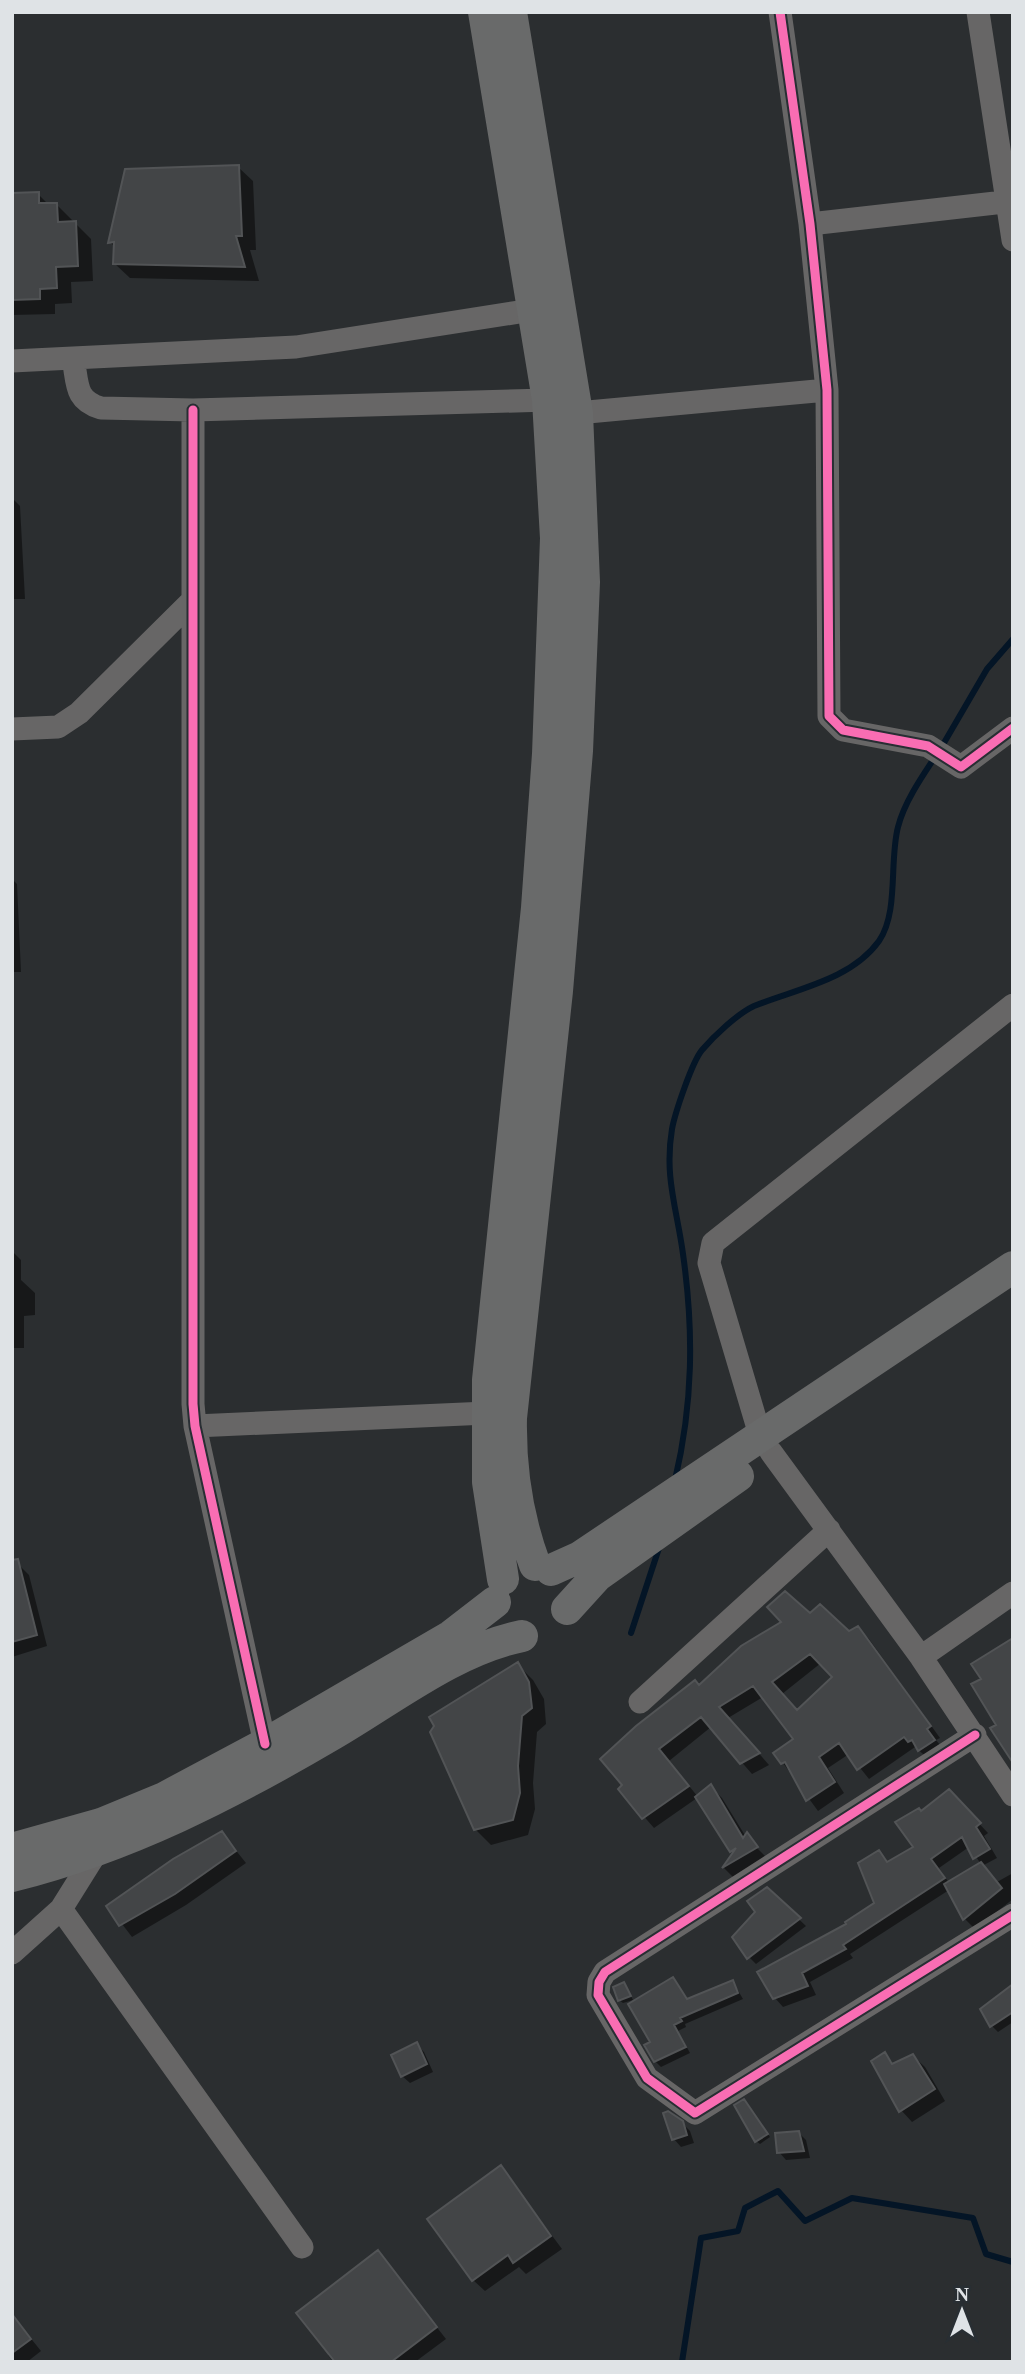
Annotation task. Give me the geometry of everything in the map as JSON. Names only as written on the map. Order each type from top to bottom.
[{"type":"main road","points":[[484,12],[548,400],[556,538],[548,754],[536,922],[487,1413],[488,1482],[502,1622],[523,1636]]},
{"type":"main road","points":[[511,12],[577,413],[584,582],[577,751],[557,991],[511,1418],[511,1454],[518,1510],[543,1568],[564,1583],[568,1609]]},
{"type":"main road","points":[[765,1444],[1013,1266]]},
{"type":"main road","points":[[12,1849],[101,1824],[164,1798],[265,1744],[451,1636],[523,1566],[543,1568],[580,1557],[673,1503],[1013,1287]]},
{"type":"main road","points":[[12,1876],[96,1853],[181,1817],[265,1774],[459,1659],[503,1640],[534,1637],[556,1629],[568,1609],[597,1576],[648,1537],[673,1503]]},
{"type":"street","points":[[780,12],[810,224],[827,390],[829,716],[842,730],[928,746],[957,766],[964,766],[1013,728]]},
{"type":"street","points":[[978,12],[1013,240]]},
{"type":"street","points":[[810,224],[1009,201]]},
{"type":"street","points":[[12,361],[296,347],[532,310]]},
{"type":"street","points":[[73,358],[80,397],[88,404],[102,408],[193,410],[548,400]]},
{"type":"street","points":[[577,413],[827,390]]},
{"type":"street","points":[[193,410],[191,875],[195,1426],[265,1744]]},
{"type":"street","points":[[12,729],[58,727],[79,713],[193,600]]},
{"type":"street","points":[[1013,1005],[713,1243],[709,1262],[765,1444],[921,1657],[1013,1795]]},
{"type":"street","points":[[195,1426],[487,1413]]},
{"type":"street","points":[[640,1702],[829,1530]]},
{"type":"street","points":[[921,1657],[1013,1593]]},
{"type":"street","points":[[975,1735],[605,1972],[599,1982],[598,1995],[647,2078],[695,2113],[1013,1915]]},
{"type":"street","points":[[12,1953],[61,1909],[96,1853]]},
{"type":"street","points":[[61,1909],[302,2247]]},
{"type":"building","points":[[239,165],[242,236],[236,236],[245,267],[113,264],[114,242],[108,243],[125,169]]},
{"type":"building","points":[[39,192],[39,203],[57,203],[58,222],[76,221],[78,266],[56,267],[57,288],[40,289],[40,299],[12,300],[12,193]]},
{"type":"building","points":[[18,1559],[37,1635],[12,1642],[12,1560]]},
{"type":"building","points":[[785,1591],[810,1613],[820,1604],[849,1631],[858,1626],[931,1726],[927,1729],[935,1740],[918,1751],[912,1740],[908,1742],[904,1737],[857,1770],[839,1743],[819,1757],[835,1782],[806,1801],[785,1762],[781,1764],[773,1753],[793,1739],[753,1686],[719,1707],[760,1753],[740,1764],[701,1717],[659,1749],[689,1786],[642,1819],[618,1789],[622,1785],[600,1759],[636,1726],[695,1680],[699,1685],[741,1646],[781,1622],[767,1607]],"holes":[[[810,1654],[832,1677],[797,1710],[772,1682]]]},
{"type":"building","points":[[1013,1638],[1013,1763],[990,1728],[996,1725],[971,1684],[981,1679],[971,1664]]},
{"type":"building","points":[[518,1662],[529,1682],[532,1708],[522,1716],[518,1766],[520,1793],[513,1820],[474,1830],[430,1732],[434,1726],[429,1717]]},
{"type":"building","points":[[711,1784],[743,1838],[747,1832],[758,1847],[722,1868],[736,1848],[730,1852],[695,1797]]},
{"type":"building","points":[[949,1789],[981,1823],[976,1827],[990,1849],[973,1859],[962,1837],[931,1859],[945,1878],[843,1945],[846,1949],[802,1973],[808,1986],[773,1999],[757,1972],[846,1924],[845,1922],[874,1903],[858,1863],[879,1850],[887,1862],[913,1847],[895,1822],[919,1808],[921,1811]]},
{"type":"building","points":[[222,1831],[236,1851],[175,1894],[119,1926],[106,1906],[173,1859]]},
{"type":"building","points":[[981,1862],[1002,1888],[963,1920],[944,1884]]},
{"type":"building","points":[[767,1887],[801,1918],[747,1959],[732,1937],[755,1912],[747,1901]]},
{"type":"building","points":[[673,1977],[687,1999],[733,1980],[738,1993],[680,2018],[682,2021],[674,2025],[686,2047],[654,2062],[644,2045],[650,2042],[628,2004]]},
{"type":"building","points":[[624,1982],[631,1996],[618,2001],[613,1987]]},
{"type":"building","points":[[1013,1984],[1013,2012],[990,2027],[980,2009]]},
{"type":"building","points":[[417,2042],[427,2064],[401,2077],[391,2055]]},
{"type":"building","points":[[885,2052],[892,2064],[913,2054],[935,2089],[899,2112],[871,2061]]},
{"type":"building","points":[[744,2099],[768,2134],[755,2142],[734,2105]]},
{"type":"building","points":[[668,2111],[683,2121],[687,2135],[672,2140],[663,2113]]},
{"type":"building","points":[[799,2131],[804,2151],[777,2153],[775,2133]]},
{"type":"building","points":[[501,2165],[551,2236],[513,2263],[508,2255],[472,2281],[427,2219]]},
{"type":"building","points":[[378,2250],[437,2327],[391,2362],[335,2362],[296,2313]]},
{"type":"building","points":[[12,2314],[31,2339],[12,2353]]},
{"type":"waterway","points":[[941,748],[987,669],[1013,639]]},
{"type":"waterway","points":[[675,1480],[685,1424],[690,1340],[687,1283],[672,1193],[670,1146],[684,1088],[702,1050],[740,1014],[754,1006],[838,974],[854,965],[879,941],[889,916],[898,827],[904,809],[935,757]]},
{"type":"waterway","points":[[631,1633],[660,1545]]},
{"type":"waterway","points":[[682,2362],[701,2238],[738,2231],[745,2208],[778,2191],[805,2221],[852,2198],[973,2218],[986,2254],[1013,2262]]},
{"type":"cycle path","points":[[780,12],[810,224],[827,390],[829,716],[843,730],[928,746],[961,767],[1013,728]]},
{"type":"cycle path","points":[[193,410],[193,1404],[195,1426],[265,1744]]},
{"type":"cycle path","points":[[975,1735],[605,1972],[599,1982],[598,1995],[647,2078],[695,2113],[1013,1915]]}]
